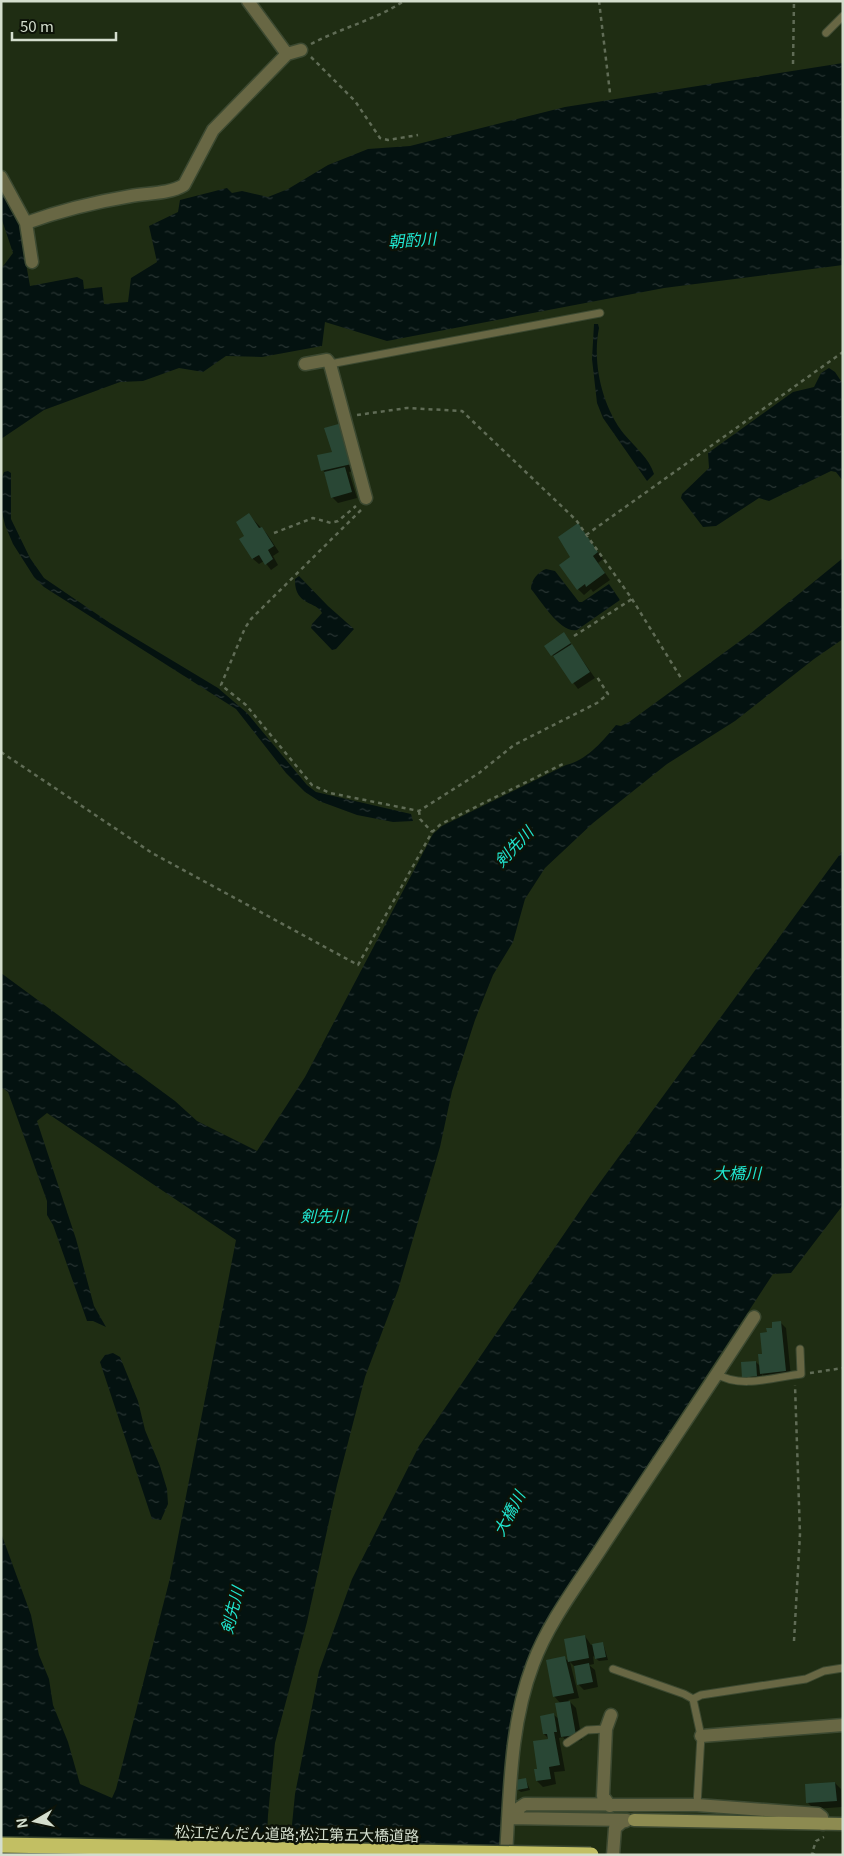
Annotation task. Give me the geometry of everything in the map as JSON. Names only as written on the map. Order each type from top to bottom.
[{"type":"highway","name":"松江だんだん道路;松江第五大橋道路","points":[[1,1846],[592,1855]]},
{"type":"street","points":[[248,1],[288,54]]},
{"type":"street","points":[[26,223],[58,212],[130,196],[174,190],[184,185],[214,130],[288,54],[302,50]]},
{"type":"street","points":[[1,177],[26,223],[32,262]]},
{"type":"street","points":[[305,364],[327,360],[330,364],[345,417],[365,503]]},
{"type":"street","points":[[506,1855],[512,1818],[514,1751],[521,1706],[526,1685],[540,1647],[620,1520],[754,1317]]},
{"type":"street","points":[[610,1715],[606,1729],[603,1796],[610,1806]]},
{"type":"street","points":[[701,1736],[843,1725]]},
{"type":"street","points":[[512,1818],[519,1808],[525,1804],[610,1806],[697,1805],[818,1814],[822,1818],[824,1830]]},
{"type":"street","points":[[512,1818],[630,1820],[824,1830],[843,1824]]},
{"type":"street","points":[[613,1855],[614,1828],[622,1822],[630,1820]]},
{"type":"lane","points":[[826,34],[843,16]]},
{"type":"lane","points":[[330,364],[600,313]]},
{"type":"lane","points":[[717,1374],[728,1380],[744,1381],[798,1374],[800,1349]]},
{"type":"lane","points":[[613,1668],[693,1699],[701,1736],[697,1805]]},
{"type":"lane","points":[[693,1699],[701,1695],[806,1679],[824,1671],[843,1668]]},
{"type":"lane","points":[[567,1743],[587,1730],[606,1729]]},
{"type":"path","points":[[404,1],[383,14],[327,36],[302,50],[356,101],[380,138],[388,140],[418,135]]},
{"type":"path","points":[[599,1],[610,93]]},
{"type":"path","points":[[793,64],[794,1]]},
{"type":"path","points":[[586,534],[843,352]]},
{"type":"path","points":[[345,417],[407,408],[462,411],[576,520],[632,599],[682,678]]},
{"type":"path","points":[[274,533],[312,518],[331,523],[338,521],[365,503]]},
{"type":"path","points":[[365,503],[251,619],[245,628],[221,685],[246,705],[312,785],[330,794],[419,811],[479,773],[514,745],[597,703],[607,695],[597,677]]},
{"type":"path","points":[[574,636],[632,599]]},
{"type":"path","points":[[1,752],[152,853],[358,965],[432,832],[441,824],[565,763]]},
{"type":"path","points":[[419,811],[420,819],[432,832]]},
{"type":"path","points":[[794,1641],[800,1534],[798,1374],[843,1368]]},
{"type":"path","points":[[815,1855],[812,1852],[816,1841],[824,1830]]},
{"type":"water","name":"朝酌川","points":[[843,63],[843,265],[664,288],[387,341],[325,322],[322,346],[262,357],[226,356],[203,372],[179,368],[143,381],[120,382],[44,410],[1,439],[1,269],[13,253],[1,217],[1,189],[19,224],[30,286],[77,277],[83,280],[84,289],[102,287],[104,304],[128,302],[131,278],[157,262],[149,226],[178,212],[180,200],[227,188],[232,193],[242,191],[268,197],[288,189],[328,165],[368,149],[410,146],[565,107]]},
{"type":"water","points":[[594,324],[598,324],[599,328],[597,341],[598,370],[605,397],[616,423],[652,468],[654,474],[647,481],[603,418],[597,403],[592,359]]},
{"type":"water","points":[[829,368],[835,372],[843,384],[843,481],[836,472],[831,471],[769,501],[759,498],[716,526],[703,527],[681,498],[682,494],[709,468],[708,453],[793,392],[814,387],[821,373]]},
{"type":"water","points":[[8,471],[11,473],[11,519],[30,558],[44,578],[110,623],[218,688],[247,713],[307,785],[316,792],[411,814],[413,821],[393,822],[357,815],[319,801],[305,792],[286,773],[236,709],[44,587],[34,577],[13,544],[5,525],[2,512],[2,477],[4,472]]},
{"type":"water","name":"剣先川","points":[[843,558],[843,639],[814,659],[735,721],[667,764],[593,823],[545,868],[525,899],[513,942],[493,975],[475,1020],[452,1091],[440,1147],[398,1290],[365,1377],[337,1485],[307,1622],[275,1743],[266,1855],[1,1855],[1,1533],[31,1615],[39,1655],[49,1679],[53,1705],[68,1742],[80,1784],[112,1798],[116,1789],[170,1578],[236,1240],[47,1113],[37,1121],[76,1239],[94,1306],[106,1327],[93,1321],[87,1321],[53,1225],[47,1215],[47,1201],[8,1092],[1,1087],[1,973],[175,1101],[197,1121],[257,1151],[305,1077],[433,834],[442,826],[581,759],[600,743],[616,725],[621,726],[629,722],[751,633]]},
{"type":"water","points":[[546,569],[555,571],[579,602],[582,602],[609,584],[620,600],[577,630],[571,630],[564,627],[552,616],[531,589],[536,577]]},
{"type":"water","points":[[299,576],[354,629],[336,649],[332,650],[311,628],[312,624],[322,613],[298,594],[295,579]]},
{"type":"water","name":"大橋川","points":[[843,850],[843,1205],[791,1273],[773,1274],[543,1625],[525,1666],[516,1710],[502,1855],[289,1855],[295,1794],[319,1671],[352,1579],[419,1446],[590,1196]]},
{"type":"water","points":[[113,1353],[120,1357],[138,1401],[145,1430],[167,1489],[168,1504],[161,1520],[152,1519],[100,1362],[105,1355]]},
{"type":"building","points":[[342,423],[356,463],[321,471],[317,455],[332,452],[324,428]]},
{"type":"building","points":[[345,467],[352,492],[331,498],[324,472]]},
{"type":"building","points":[[249,513],[259,528],[262,527],[274,546],[268,550],[273,559],[265,565],[259,555],[252,559],[239,539],[244,536],[236,522]]},
{"type":"building","points":[[578,523],[598,552],[593,556],[605,573],[586,587],[585,584],[577,590],[559,565],[570,557],[558,537]]},
{"type":"building","points":[[564,632],[571,643],[551,656],[544,646]]},
{"type":"building","points":[[572,644],[590,672],[572,684],[553,656]]},
{"type":"building","points":[[781,1321],[786,1371],[760,1374],[758,1354],[762,1354],[760,1333],[767,1332],[766,1328],[772,1328],[772,1322]]},
{"type":"building","points":[[756,1361],[757,1376],[742,1378],[741,1362]]},
{"type":"building","points":[[585,1635],[589,1658],[568,1662],[564,1639]]},
{"type":"building","points":[[603,1642],[606,1657],[595,1659],[592,1644]]},
{"type":"building","points":[[565,1656],[574,1693],[553,1697],[546,1660]]},
{"type":"building","points":[[589,1663],[593,1682],[577,1685],[574,1666]]},
{"type":"building","points":[[570,1701],[576,1735],[561,1737],[555,1703]]},
{"type":"building","points":[[554,1713],[557,1732],[554,1732],[560,1765],[549,1767],[551,1779],[536,1781],[534,1769],[537,1769],[533,1741],[548,1739],[547,1734],[543,1734],[540,1716]]},
{"type":"building","points":[[526,1778],[528,1788],[517,1790],[515,1780]]},
{"type":"building","points":[[835,1782],[837,1801],[806,1803],[805,1784]]}]
